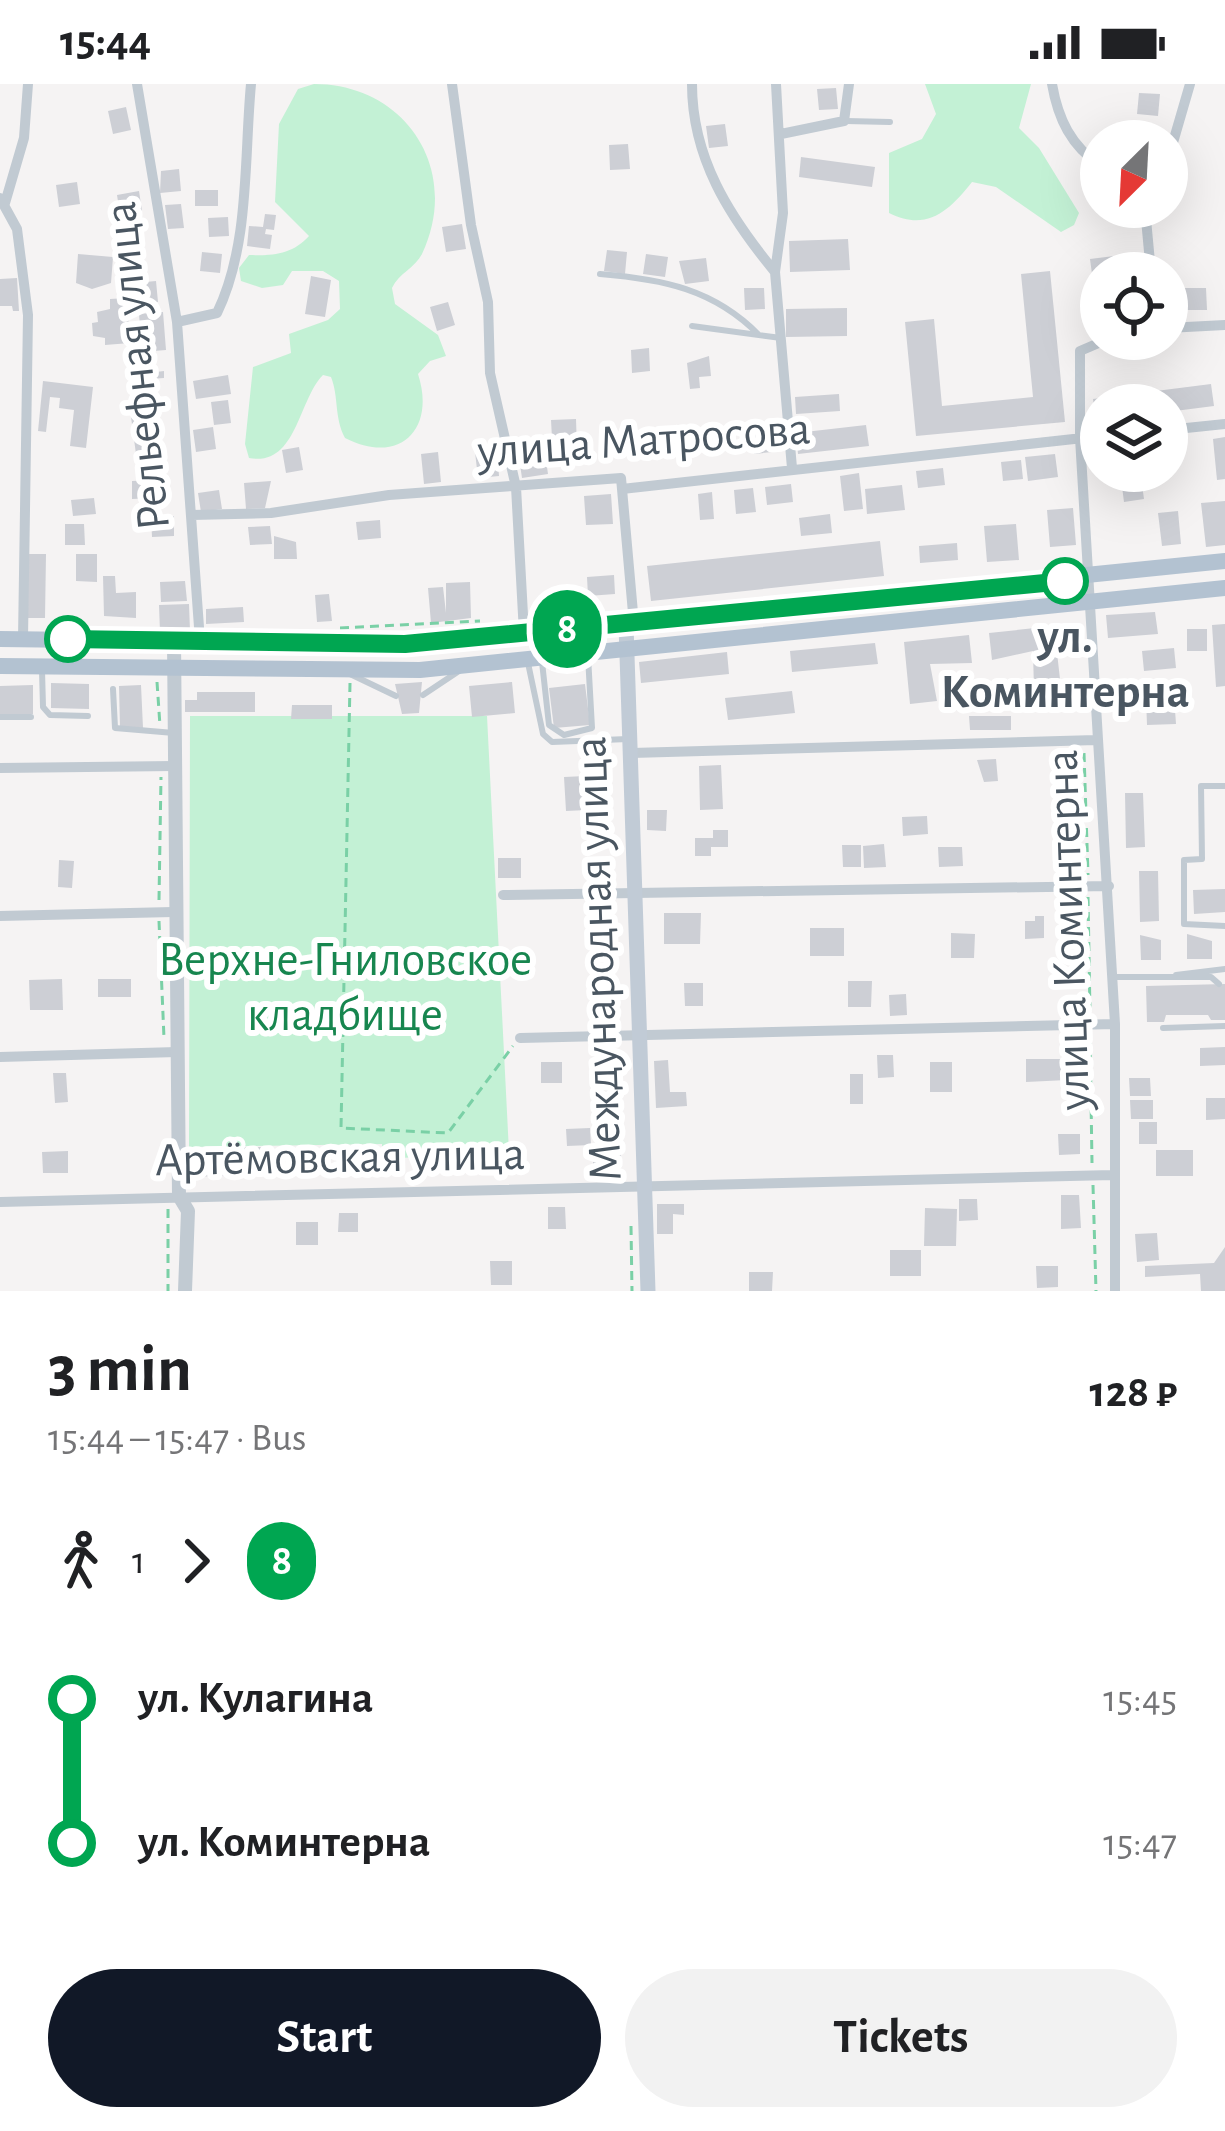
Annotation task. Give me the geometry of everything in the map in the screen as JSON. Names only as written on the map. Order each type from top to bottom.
[{"type":"main road","points":[[0,639],[374,644],[630,624],[1225,561]]},
{"type":"main road","points":[[0,667],[348,673],[464,666],[1225,588]]},
{"type":"main road","name":"Международная улица","points":[[630,624],[640,1035],[638,1188],[648,1291]]},
{"type":"main road","points":[[374,644],[386,655],[378,670]]},
{"type":"street","points":[[23,639],[28,329],[17,229],[2,201],[24,138],[28,84]]},
{"type":"street","name":"Рельефная улица","points":[[137,84],[177,322],[200,641]]},
{"type":"street","points":[[177,322],[217,313],[226,294],[238,251],[251,84]]},
{"type":"street","points":[[452,84],[471,226],[488,302],[490,373],[516,487],[524,633]]},
{"type":"street","points":[[692,84],[699,147],[733,216],[775,272]]},
{"type":"street","points":[[776,84],[783,213],[775,272],[792,468]]},
{"type":"street","points":[[781,134],[844,121],[849,84]]},
{"type":"street","points":[[1052,84],[1057,112],[1080,149]]},
{"type":"street","points":[[1180,120],[1190,84]]},
{"type":"street","points":[[1188,327],[1225,325]]},
{"type":"street","name":"улица Коминтерна","points":[[1080,351],[1079,438],[1113,977],[1115,1291]]},
{"type":"street","points":[[1188,428],[1225,424]]},
{"type":"street","name":"улица Матросова","points":[[192,515],[271,513],[388,495],[621,478],[622,489],[1079,438]]},
{"type":"street","name":"Международная улица","points":[[622,489],[630,624]]},
{"type":"street","points":[[174,641],[165,668],[166,913],[174,1196],[188,1211],[185,1291]]},
{"type":"street","points":[[632,746],[1096,740]]},
{"type":"street","points":[[0,768],[167,766]]},
{"type":"street","points":[[503,896],[1109,886]]},
{"type":"street","points":[[0,916],[166,913]]},
{"type":"street","points":[[520,1038],[1114,1024]]},
{"type":"street","points":[[0,1057],[171,1052]]},
{"type":"street","name":"Артёмовская улица","points":[[0,1202],[1113,1175]]},
{"type":"lane","points":[[844,121],[890,122]]},
{"type":"lane","points":[[600,274],[680,285],[733,309],[759,335]]},
{"type":"lane","points":[[692,326],[781,338]]},
{"type":"lane","points":[[535,659],[549,725],[564,735],[592,728],[587,654]]},
{"type":"lane","points":[[535,659],[543,734],[552,742],[632,746]]},
{"type":"lane","points":[[423,695],[437,690],[464,666]]},
{"type":"lane","points":[[42,667],[43,707],[50,715],[88,716]]},
{"type":"lane","points":[[348,673],[396,695]]},
{"type":"lane","points":[[113,689],[115,728],[167,733]]},
{"type":"lane","points":[[0,717],[31,718]]},
{"type":"lane","points":[[1225,786],[1201,786],[1202,860],[1184,860],[1184,924],[1225,926]]},
{"type":"lane","points":[[1173,977],[1183,970],[1225,969]]},
{"type":"lane","points":[[1113,977],[1211,977],[1219,984]]},
{"type":"lane","points":[[1163,1028],[1225,1026]]},
{"type":"path","points":[[327,628],[479,621]]},
{"type":"path","points":[[165,668],[167,733]]},
{"type":"path","points":[[348,673],[341,1128],[448,1132],[520,1038]]},
{"type":"path","points":[[167,766],[171,1052]]},
{"type":"path","points":[[632,1291],[638,1188]]},
{"type":"path","points":[[168,1291],[174,1196]]},
{"type":"green space","points":[[314,84],[346,88],[375,99],[399,115],[417,137],[435,192],[433,222],[422,254],[392,288],[395,304],[438,335],[446,356],[430,361],[418,374],[422,411],[409,437],[397,445],[365,446],[345,438],[331,377],[323,375],[287,442],[265,458],[249,458],[245,444],[253,367],[291,353],[289,334],[328,320],[340,309],[339,281],[323,271],[292,271],[283,285],[262,288],[241,281],[239,268],[249,255],[282,253],[309,236],[275,202],[279,124],[298,89]]},
{"type":"green space","points":[[925,84],[1031,84],[1019,128],[1039,148],[1079,213],[1074,225],[1061,232],[996,187],[972,182],[936,216],[915,220],[889,213],[889,153],[922,139],[936,114]]},
{"type":"green space","name":"Верхне-Гниловское кладбище","points":[[190,716],[487,716],[509,1152],[382,1159],[382,1144],[189,1147]]},
{"type":"building","points":[[836,88],[838,109],[819,110],[817,89]]},
{"type":"building","points":[[1139,93],[1160,94],[1158,116],[1137,114]]},
{"type":"building","points":[[126,107],[131,130],[113,134],[108,111]]},
{"type":"building","points":[[725,124],[728,146],[709,148],[706,126]]},
{"type":"building","points":[[628,144],[630,169],[610,170],[609,145]]},
{"type":"building","points":[[801,157],[875,167],[872,187],[799,177]]},
{"type":"building","points":[[179,169],[181,191],[160,193],[161,171]]},
{"type":"building","points":[[77,182],[80,204],[59,207],[56,185]]},
{"type":"building","points":[[195,190],[218,190],[218,206],[195,206]]},
{"type":"building","points":[[139,191],[142,211],[120,214],[117,195]]},
{"type":"building","points":[[181,204],[184,228],[168,229],[165,205]]},
{"type":"building","points":[[265,214],[276,215],[274,230],[266,229],[265,234],[272,235],[270,249],[247,246],[249,226],[263,227]]},
{"type":"building","points":[[228,217],[229,236],[209,237],[208,218]]},
{"type":"building","points":[[462,224],[466,249],[446,252],[442,227]]},
{"type":"building","points":[[848,239],[850,270],[790,272],[789,241]]},
{"type":"building","points":[[607,250],[627,252],[625,274],[604,271]]},
{"type":"building","points":[[202,252],[222,254],[220,273],[200,271]]},
{"type":"building","points":[[78,254],[113,257],[111,283],[92,289],[76,283]]},
{"type":"building","points":[[646,254],[668,257],[665,277],[643,274]]},
{"type":"building","points":[[706,258],[709,281],[685,284],[679,261]]},
{"type":"building","points":[[1050,271],[1065,422],[916,436],[905,322],[934,319],[942,406],[1033,397],[1021,274]]},
{"type":"building","points":[[311,276],[331,280],[325,317],[305,314]]},
{"type":"building","points":[[17,278],[19,311],[13,311],[12,306],[0,306],[0,279]]},
{"type":"building","points":[[156,281],[158,302],[137,303],[135,283]]},
{"type":"building","points":[[744,288],[764,288],[765,309],[745,310]]},
{"type":"building","points":[[1188,288],[1206,288],[1207,310],[1188,310]]},
{"type":"building","points":[[127,298],[130,343],[105,345],[105,338],[93,336],[97,312],[110,309],[110,299]]},
{"type":"building","points":[[448,302],[455,325],[437,331],[430,307]]},
{"type":"building","points":[[847,308],[847,336],[786,337],[786,309]]},
{"type":"building","points":[[163,312],[166,350],[142,352],[139,314]]},
{"type":"building","points":[[649,348],[650,371],[632,373],[631,350]]},
{"type":"building","points":[[709,356],[711,376],[699,377],[700,388],[690,389],[687,363]]},
{"type":"building","points":[[155,358],[156,372],[164,371],[164,378],[136,380],[135,359]]},
{"type":"building","points":[[228,375],[231,394],[196,399],[193,381]]},
{"type":"building","points":[[43,381],[93,387],[86,448],[70,446],[74,410],[59,408],[60,398],[50,397],[46,432],[38,431]]},
{"type":"building","points":[[1211,384],[1214,406],[1188,409],[1188,387]]},
{"type":"building","points":[[839,394],[840,411],[796,414],[795,397]]},
{"type":"building","points":[[228,400],[231,423],[214,425],[211,402]]},
{"type":"building","points":[[153,414],[161,452],[136,454],[131,417]]},
{"type":"building","points":[[576,419],[577,449],[553,456],[551,420]]},
{"type":"building","points":[[769,422],[772,452],[754,454],[752,423]]},
{"type":"building","points":[[866,425],[869,446],[798,454],[796,433]]},
{"type":"building","points":[[213,427],[216,449],[196,452],[193,430]]},
{"type":"building","points":[[691,433],[693,456],[678,457],[675,434]]},
{"type":"building","points":[[1225,437],[1225,479],[1217,480],[1213,439]]},
{"type":"building","points":[[299,447],[303,470],[286,473],[282,450]]},
{"type":"building","points":[[534,448],[536,462],[546,460],[548,474],[522,478],[518,451]]},
{"type":"building","points":[[497,450],[499,476],[478,478],[475,452]]},
{"type":"building","points":[[438,452],[441,482],[424,484],[421,454]]},
{"type":"building","points":[[1055,454],[1058,477],[1028,481],[1025,457]]},
{"type":"building","points":[[1021,460],[1023,479],[1003,481],[1001,462]]},
{"type":"building","points":[[943,468],[945,485],[918,488],[916,471]]},
{"type":"building","points":[[859,473],[863,509],[844,511],[840,476]]},
{"type":"building","points":[[154,480],[154,498],[132,499],[132,481]]},
{"type":"building","points":[[271,481],[265,508],[246,509],[244,483]]},
{"type":"building","points":[[791,484],[793,502],[767,505],[765,487]]},
{"type":"building","points":[[902,485],[905,510],[867,514],[865,489]]},
{"type":"building","points":[[753,488],[756,512],[736,514],[734,490]]},
{"type":"building","points":[[219,490],[222,509],[201,512],[198,493]]},
{"type":"building","points":[[712,492],[714,519],[700,520],[698,494]]},
{"type":"building","points":[[1123,492],[1143,492],[1144,499],[1124,502]]},
{"type":"building","points":[[611,494],[613,524],[586,525],[584,496]]},
{"type":"building","points":[[94,498],[96,514],[73,516],[71,500]]},
{"type":"building","points":[[1225,501],[1225,545],[1206,547],[1201,503]]},
{"type":"building","points":[[1073,508],[1076,545],[1050,547],[1047,510]]},
{"type":"building","points":[[1178,511],[1181,544],[1162,546],[1158,513]]},
{"type":"building","points":[[830,514],[832,533],[801,536],[799,518]]},
{"type":"building","points":[[174,516],[174,536],[152,537],[151,517]]},
{"type":"building","points":[[380,520],[381,538],[358,540],[356,522]]},
{"type":"building","points":[[65,524],[84,524],[85,545],[65,545]]},
{"type":"building","points":[[1016,524],[1019,560],[987,562],[984,526]]},
{"type":"building","points":[[270,526],[272,544],[250,545],[248,527]]},
{"type":"building","points":[[274,536],[296,542],[297,559],[274,559]]},
{"type":"building","points":[[880,541],[884,576],[651,601],[647,566]]},
{"type":"building","points":[[957,543],[958,560],[920,563],[919,546]]},
{"type":"building","points":[[25,554],[46,554],[45,618],[25,618]]},
{"type":"building","points":[[76,554],[97,554],[97,582],[76,581]]},
{"type":"building","points":[[614,575],[615,594],[588,596],[587,577]]},
{"type":"building","points":[[103,576],[115,576],[116,593],[136,592],[136,618],[104,616]]},
{"type":"building","points":[[185,581],[187,601],[161,602],[160,582]]},
{"type":"building","points":[[470,582],[471,618],[431,623],[428,588],[443,587],[446,613],[446,583]]},
{"type":"building","points":[[329,594],[332,621],[317,622],[315,595]]},
{"type":"building","points":[[189,604],[190,631],[160,632],[159,605]]},
{"type":"building","points":[[243,607],[244,622],[206,624],[206,609]]},
{"type":"building","points":[[1155,612],[1158,634],[1108,638],[1106,615]]},
{"type":"building","points":[[1225,624],[1225,686],[1216,687],[1212,625]]},
{"type":"building","points":[[1054,626],[1061,688],[1034,691],[1033,651],[992,660],[989,633]]},
{"type":"building","points":[[1187,629],[1207,629],[1207,651],[1187,651]]},
{"type":"building","points":[[969,635],[972,663],[930,664],[937,701],[910,704],[904,642]]},
{"type":"building","points":[[875,643],[878,664],[792,672],[790,651]]},
{"type":"building","points":[[1174,648],[1176,668],[1144,671],[1142,651]]},
{"type":"building","points":[[727,652],[729,674],[641,683],[639,662]]},
{"type":"building","points":[[422,682],[419,713],[402,714],[395,684]]},
{"type":"building","points":[[512,682],[515,713],[472,717],[469,686]]},
{"type":"building","points":[[51,683],[89,684],[89,709],[51,708]]},
{"type":"building","points":[[585,684],[590,725],[554,728],[549,688]]},
{"type":"building","points":[[33,685],[33,714],[0,715],[0,686]]},
{"type":"building","points":[[141,685],[143,728],[120,728],[119,686]]},
{"type":"building","points":[[792,691],[795,713],[728,720],[725,698]]},
{"type":"building","points":[[197,692],[255,692],[255,712],[185,712],[185,700],[197,700]]},
{"type":"building","points":[[1174,696],[1176,724],[1147,725],[1146,698]]},
{"type":"building","points":[[292,705],[332,705],[332,719],[291,719]]},
{"type":"building","points":[[969,716],[1011,716],[1011,730],[970,730]]},
{"type":"building","points":[[996,759],[998,781],[984,782],[977,760]]},
{"type":"building","points":[[721,765],[723,809],[700,810],[699,766]]},
{"type":"building","points":[[586,776],[587,810],[566,811],[564,777]]},
{"type":"building","points":[[1125,793],[1143,793],[1145,847],[1126,848]]},
{"type":"building","points":[[647,810],[667,810],[666,831],[647,830]]},
{"type":"building","points":[[927,816],[928,834],[903,836],[902,817]]},
{"type":"building","points":[[713,830],[728,830],[728,847],[711,847],[711,856],[695,856],[695,838],[713,838]]},
{"type":"building","points":[[1056,839],[1072,839],[1071,863],[1055,862]]},
{"type":"building","points":[[884,844],[886,867],[864,868],[863,846]]},
{"type":"building","points":[[842,845],[861,845],[861,867],[843,867]]},
{"type":"building","points":[[938,847],[962,847],[963,866],[939,867]]},
{"type":"building","points":[[498,858],[521,858],[521,878],[498,878]]},
{"type":"building","points":[[59,860],[74,861],[72,888],[58,887]]},
{"type":"building","points":[[1139,871],[1158,871],[1159,921],[1140,922]]},
{"type":"building","points":[[1225,889],[1225,912],[1194,914],[1193,890]]},
{"type":"building","points":[[664,913],[701,913],[700,944],[664,944]]},
{"type":"building","points":[[1035,916],[1044,916],[1044,938],[1025,939],[1025,921],[1035,921]]},
{"type":"building","points":[[810,928],[844,928],[844,956],[810,956]]},
{"type":"building","points":[[951,933],[975,934],[974,958],[951,958]]},
{"type":"building","points":[[1187,934],[1212,941],[1212,959],[1187,959]]},
{"type":"building","points":[[1140,935],[1161,940],[1161,960],[1141,960]]},
{"type":"building","points":[[62,979],[63,1010],[30,1010],[29,980]]},
{"type":"building","points":[[98,979],[131,979],[131,997],[98,997]]},
{"type":"building","points":[[591,979],[613,979],[614,1022],[593,1023]]},
{"type":"building","points":[[848,981],[872,981],[871,1007],[848,1007]]},
{"type":"building","points":[[684,983],[703,983],[703,1006],[685,1006]]},
{"type":"building","points":[[1225,984],[1225,1020],[1166,1015],[1164,1022],[1147,1022],[1146,986]]},
{"type":"building","points":[[906,994],[907,1015],[890,1016],[889,995]]},
{"type":"building","points":[[1225,1047],[1225,1065],[1200,1066],[1200,1048]]},
{"type":"building","points":[[877,1055],[893,1055],[894,1077],[878,1078]]},
{"type":"building","points":[[1026,1059],[1066,1059],[1067,1080],[1026,1082]]},
{"type":"building","points":[[668,1060],[670,1092],[686,1092],[687,1106],[656,1108],[654,1061]]},
{"type":"building","points":[[541,1062],[562,1062],[562,1083],[541,1083]]},
{"type":"building","points":[[930,1062],[952,1062],[952,1092],[930,1092]]},
{"type":"building","points":[[53,1073],[66,1073],[68,1102],[55,1103]]},
{"type":"building","points":[[850,1074],[863,1074],[863,1104],[850,1104]]},
{"type":"building","points":[[1129,1078],[1150,1078],[1151,1096],[1130,1096]]},
{"type":"building","points":[[1206,1098],[1225,1098],[1225,1119],[1206,1120]]},
{"type":"building","points":[[1130,1100],[1153,1100],[1153,1119],[1131,1119]]},
{"type":"building","points":[[1139,1122],[1157,1122],[1157,1144],[1139,1144]]},
{"type":"building","points":[[590,1128],[591,1145],[567,1146],[566,1129]]},
{"type":"building","points":[[1058,1134],[1080,1134],[1080,1154],[1059,1155]]},
{"type":"building","points":[[271,1147],[272,1175],[186,1177],[186,1149]]},
{"type":"building","points":[[593,1148],[621,1148],[621,1168],[593,1169]]},
{"type":"building","points":[[1156,1150],[1193,1150],[1193,1176],[1156,1176]]},
{"type":"building","points":[[68,1151],[68,1173],[43,1173],[42,1152]]},
{"type":"building","points":[[1061,1195],[1079,1195],[1081,1228],[1061,1229]]},
{"type":"building","points":[[959,1199],[977,1199],[978,1220],[959,1221]]},
{"type":"building","points":[[657,1204],[684,1204],[684,1215],[673,1214],[673,1234],[657,1234]]},
{"type":"building","points":[[548,1207],[565,1207],[566,1229],[548,1229]]},
{"type":"building","points":[[925,1208],[957,1209],[956,1246],[924,1246]]},
{"type":"building","points":[[339,1213],[358,1213],[358,1232],[338,1232]]},
{"type":"building","points":[[296,1222],[318,1222],[318,1245],[296,1245]]},
{"type":"building","points":[[1157,1233],[1159,1260],[1137,1262],[1135,1234]]},
{"type":"building","points":[[1225,1247],[1225,1291],[1201,1291],[1200,1274],[1145,1277],[1145,1266],[1214,1263]]},
{"type":"building","points":[[890,1250],[921,1250],[921,1276],[890,1276]]},
{"type":"building","points":[[490,1261],[512,1261],[512,1285],[491,1285]]},
{"type":"building","points":[[1036,1266],[1058,1266],[1058,1287],[1037,1288]]},
{"type":"building","points":[[749,1272],[773,1272],[772,1291],[749,1291]]},
{"type":"bus line","name":"8","points":[[68,639],[405,644],[1065,581]]},
{"type":"place","name":"ул. Коминтерна","points":[[1065,581]]}]
